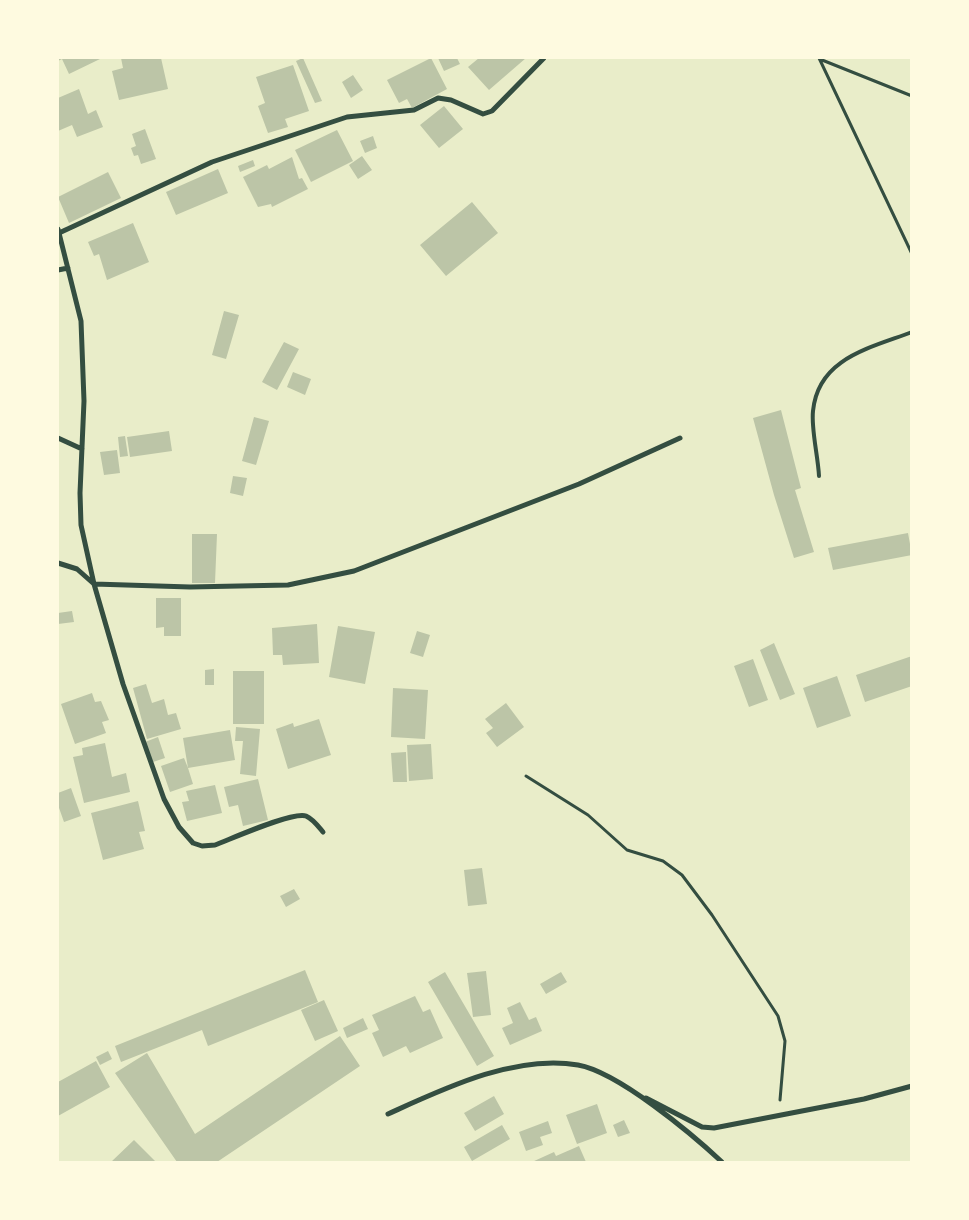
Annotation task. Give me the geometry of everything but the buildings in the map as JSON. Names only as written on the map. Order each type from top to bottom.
[{"type":"street","points":[[323,832],[315,822],[304,815],[289,817],[215,845],[202,846],[193,843],[179,827],[164,800],[123,684],[94,584],[81,525],[84,401],[81,321],[58,231],[212,162],[347,117],[414,110],[438,98],[451,100],[483,114],[492,111],[544,58]]},
{"type":"street","points":[[58,270],[68,268]]},
{"type":"street","points":[[58,438],[82,449]]},
{"type":"street","points":[[58,563],[77,569],[94,584],[190,587],[288,585],[354,571],[578,484],[680,438]]},
{"type":"street","points":[[388,1114],[446,1088],[524,1065],[579,1065],[612,1079],[702,1127],[714,1128],[864,1098],[912,1086]]},
{"type":"street","points":[[612,1079],[678,1124],[722,1162]]},
{"type":"lane","points":[[820,476],[813,410],[824,377],[843,360],[912,332]]},
{"type":"path","points":[[820,59],[912,96]]},
{"type":"path","points":[[820,59],[912,254]]},
{"type":"path","points":[[526,776],[588,815],[627,850],[663,861],[682,875],[712,915],[778,1016],[785,1041],[779,1115]]}]
